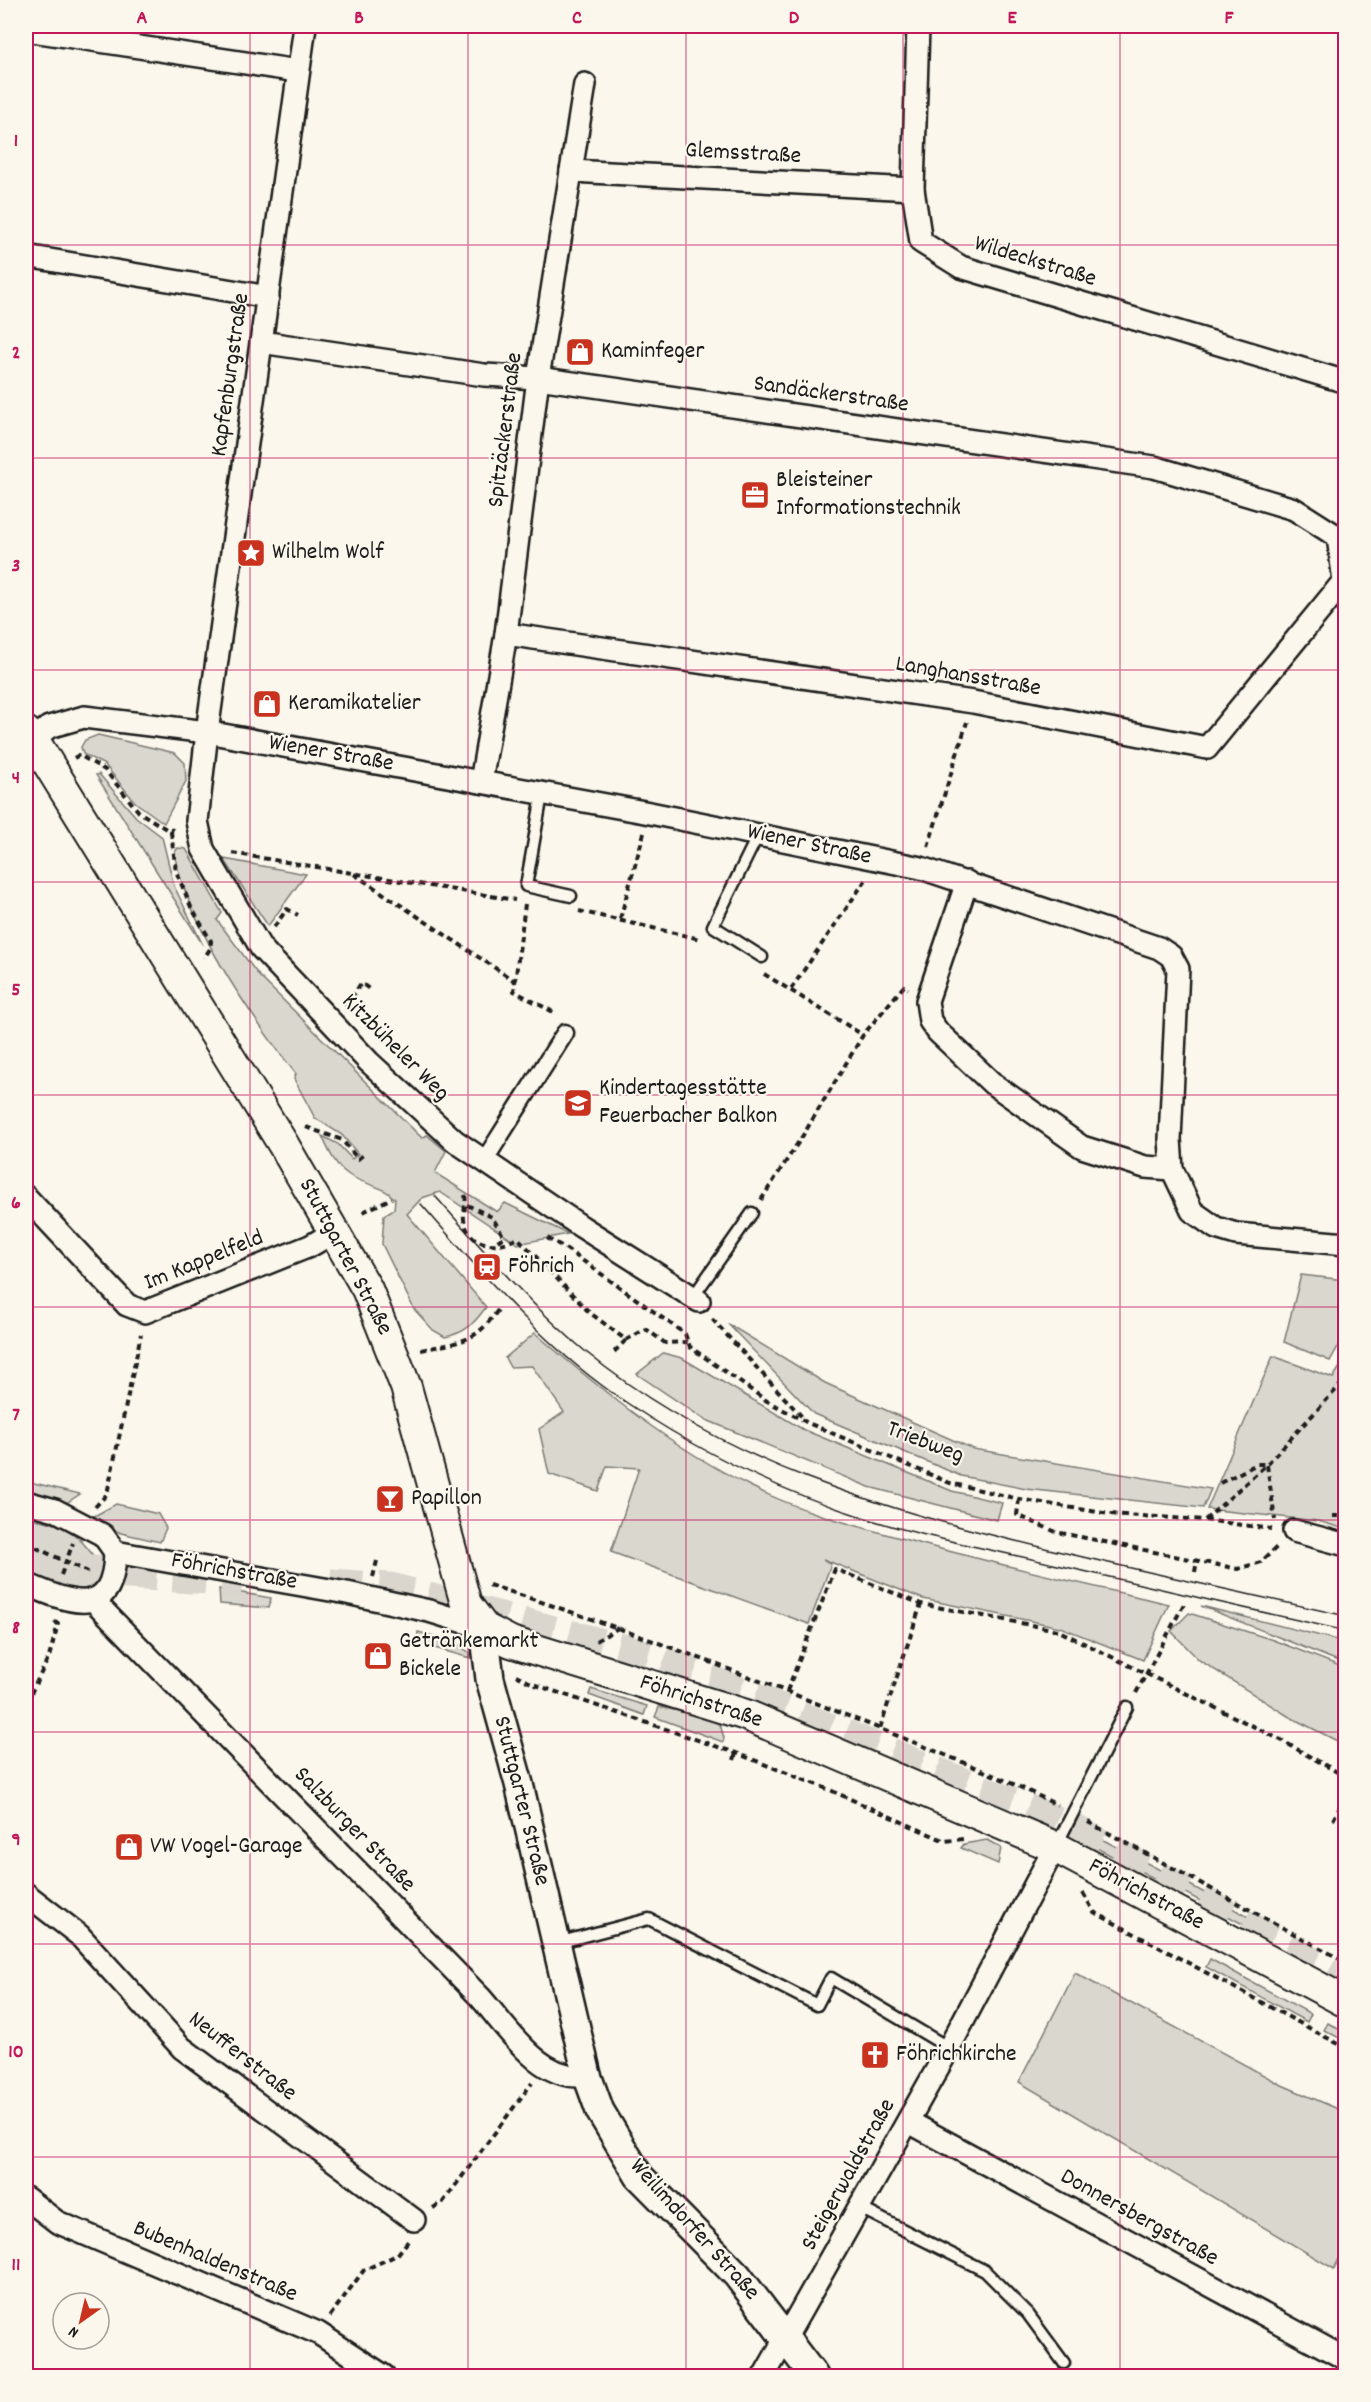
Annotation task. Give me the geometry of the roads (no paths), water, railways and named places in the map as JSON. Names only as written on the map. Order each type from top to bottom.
[{"type":"main road","name":"Stuttgarter Straße","points":[[29,736],[336,1231],[367,1289],[396,1357],[466,1604],[484,1628]]},
{"type":"main road","name":"Föhrichstraße","points":[[484,1628],[511,1642],[594,1670],[661,1687],[746,1715],[1055,1847],[1346,2002]]},
{"type":"street","name":"Kapfenburgstraße","points":[[207,732],[305,26]]},
{"type":"street","name":"Wildeckstraße","points":[[918,26],[913,189],[921,242],[961,267],[1346,382]]},
{"type":"street","points":[[26,30],[298,71]]},
{"type":"street","name":"Spitzäckerstraße","points":[[482,782],[506,634],[538,378],[585,84]]},
{"type":"street","name":"Glemsstraße","points":[[571,171],[913,189]]},
{"type":"street","points":[[26,256],[268,297]]},
{"type":"street","name":"Sandäckerstraße","points":[[261,342],[484,375],[538,378],[1154,467],[1294,509],[1338,537],[1344,581]]},
{"type":"street","name":"Langhansstraße","points":[[506,634],[973,702],[1207,748],[1344,581]]},
{"type":"street","name":"Wiener Straße","points":[[29,736],[49,727],[84,717],[207,732],[650,813],[921,868],[1160,948],[1171,956],[1178,969],[1170,1140],[1172,1169],[1192,1211],[1216,1228],[1236,1234],[1346,1244]]},
{"type":"street","name":"Kitzbüheler Weg","points":[[207,732],[197,821],[203,849],[261,948],[335,1025],[455,1141],[582,1227],[696,1299]]},
{"type":"street","points":[[967,882],[927,1001],[930,1021],[938,1032],[993,1084],[1083,1147],[1145,1167],[1172,1169]]},
{"type":"street","points":[[484,1161],[565,1033]]},
{"type":"street","name":"Im Kappelfeld","points":[[26,1197],[127,1305],[145,1312],[310,1246],[336,1231]]},
{"type":"street","points":[[26,1502],[56,1510],[103,1534],[115,1552],[110,1582],[104,1593],[93,1600],[80,1604],[53,1596],[26,1584]]},
{"type":"street","points":[[1285,1531],[1346,1545]]},
{"type":"street","name":"Föhrichstraße","points":[[115,1552],[347,1593],[429,1611],[484,1628]]},
{"type":"street","name":"Salzburger Straße","points":[[93,1600],[472,1988],[531,2054],[556,2073],[573,2078],[587,2075]]},
{"type":"street","name":"Stuttgarter Straße","points":[[484,1628],[490,1679],[519,1784],[587,2075]]},
{"type":"street","name":"Steigerwaldstraße","points":[[764,2376],[785,2335],[909,2122],[1055,1847]]},
{"type":"street","name":"Neufferstraße","points":[[26,1894],[79,1935],[182,2048],[414,2220]]},
{"type":"street","name":"Weilimdorfer Straße","points":[[587,2075],[600,2111],[639,2176],[737,2275],[814,2376]]},
{"type":"street","name":"Donnersbergstraße","points":[[909,2122],[1346,2360]]},
{"type":"street","name":"Bubenhaldenstraße","points":[[26,2198],[57,2222],[318,2333],[384,2376]]},
{"type":"lane","points":[[542,795],[526,886],[571,896]]},
{"type":"lane","points":[[758,835],[713,926],[762,957]]},
{"type":"lane","points":[[696,1299],[752,1213]]},
{"type":"lane","points":[[1055,1847],[1127,1707]]},
{"type":"lane","points":[[557,1943],[649,1919],[817,2005],[831,1978],[949,2048]]},
{"type":"lane","points":[[860,2208],[985,2271],[1029,2314],[1064,2363]]},
{"type":"tunnel","points":[[26,1567],[242,1580]]},
{"type":"tunnel","points":[[330,1585],[390,1589],[656,1659],[1066,1826],[1346,1982]]},
{"type":"tram line","points":[[435,1196],[527,1297],[586,1352],[639,1391],[693,1425],[750,1453],[808,1478],[868,1499],[990,1535],[1346,1616]]},
{"type":"tram line","points":[[421,1204],[511,1304],[584,1372],[670,1430],[762,1478],[826,1505],[907,1530],[1346,1631]]},
{"type":"place","name":"Kaminfeger","points":[[580,352]]},
{"type":"place","name":"Bleisteiner Informationstechnik","points":[[755,495]]},
{"type":"place","name":"Wilhelm Wolf","points":[[251,553]]},
{"type":"place","name":"Keramikatelier","points":[[267,704]]},
{"type":"place","name":"Kindertagesstätte Feuerbacher Balkon","points":[[578,1103]]},
{"type":"place","name":"Föhrich","points":[[487,1267]]},
{"type":"place","name":"Papillon","points":[[390,1499]]},
{"type":"place","name":"Getränkemarkt Bickele","points":[[378,1656]]},
{"type":"place","name":"VW Vogel-Garage","points":[[129,1847]]},
{"type":"place","name":"Föhrichkirche","points":[[875,2055]]}]
